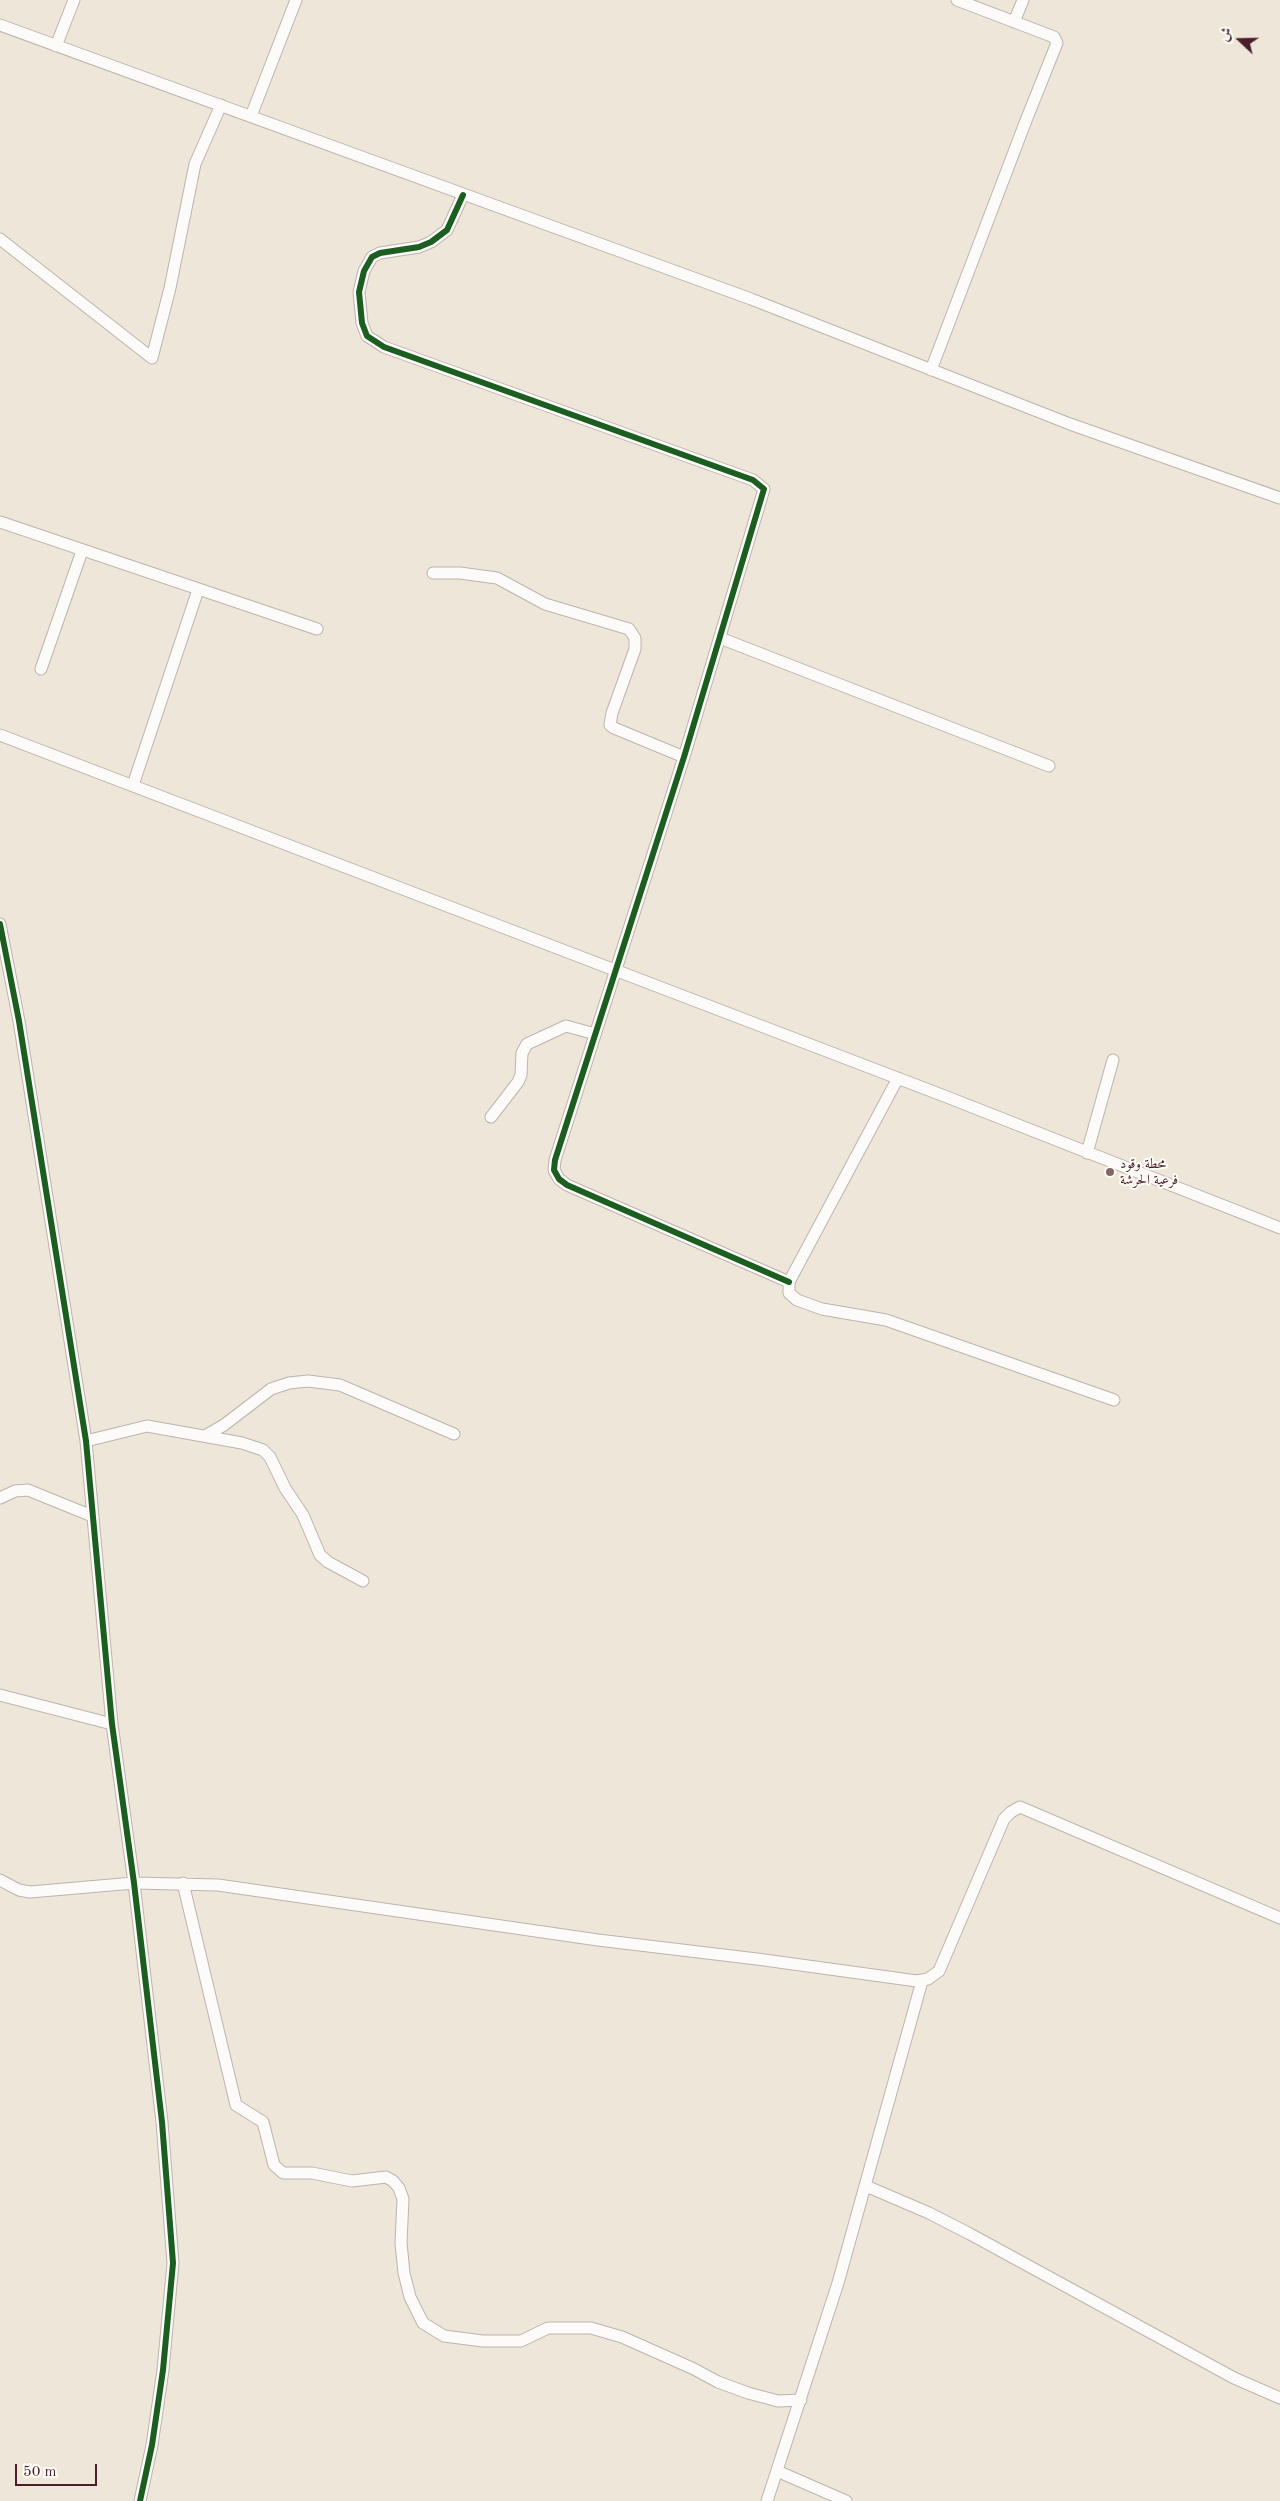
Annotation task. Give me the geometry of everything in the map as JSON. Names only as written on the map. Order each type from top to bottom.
[{"type":"street","points":[[56,46],[74,0]]},
{"type":"street","points":[[251,116],[296,0]]},
{"type":"street","points":[[932,370],[1025,123],[1056,49],[1057,40],[1054,37],[958,0]]},
{"type":"street","points":[[1014,22],[1023,0]]},
{"type":"street","points":[[0,25],[751,299],[1070,424],[1280,498]]},
{"type":"street","points":[[0,239],[152,358],[170,288],[195,164],[221,105]]},
{"type":"street","points":[[463,195],[446,230],[431,242],[419,247],[380,253],[372,257],[364,271],[359,292],[362,323],[367,336],[384,347],[762,485],[764,491],[684,757],[554,1165],[559,1179],[567,1184],[790,1282]]},
{"type":"street","points":[[0,522],[317,630]]},
{"type":"street","points":[[40,669],[82,551]]},
{"type":"street","points":[[432,573],[460,573],[497,578],[553,607],[628,629],[635,638],[635,649],[612,713],[610,724],[614,728],[684,757]]},
{"type":"street","points":[[133,785],[198,590]]},
{"type":"street","points":[[720,638],[1049,766]]},
{"type":"street","points":[[0,735],[898,1078],[1280,1228]]},
{"type":"street","points":[[0,924],[19,1020],[86,1441],[112,1724],[134,1883],[162,2122],[173,2263],[163,2370],[152,2445],[140,2501]]},
{"type":"street","points":[[491,1117],[518,1082],[521,1075],[522,1052],[527,1044],[566,1026],[595,1034]]},
{"type":"street","points":[[1087,1153],[1113,1060]]},
{"type":"street","points":[[898,1078],[790,1282],[788,1289],[791,1296],[810,1305],[835,1312],[886,1320],[1114,1400]]},
{"type":"street","points":[[205,1436],[224,1425],[271,1389],[289,1383],[308,1381],[328,1382],[346,1388],[454,1434]]},
{"type":"street","points":[[86,1441],[147,1426],[248,1445],[266,1453],[303,1515],[320,1555],[328,1562],[363,1581]]},
{"type":"street","points":[[0,1498],[15,1491],[28,1490],[92,1516]]},
{"type":"street","points":[[0,1696],[112,1724]]},
{"type":"street","points":[[0,1880],[19,1890],[30,1892],[134,1883],[218,1885],[598,1940],[922,1981],[938,1971],[1004,1819],[1020,1807],[1280,1918]]},
{"type":"street","points":[[183,1883],[236,2105],[262,2122],[274,2165],[283,2174],[312,2172],[352,2181],[386,2177],[393,2181],[399,2188],[403,2200],[401,2243],[404,2274],[410,2296],[423,2323],[444,2336],[483,2340],[521,2341],[548,2328],[591,2328],[622,2337],[694,2369],[718,2382],[748,2393],[778,2401],[801,2400]]},
{"type":"street","points":[[767,2501],[801,2400],[866,2186],[922,1981]]},
{"type":"street","points":[[866,2186],[962,2230],[1234,2378],[1280,2398]]},
{"type":"street","points":[[777,2471],[846,2501]]},
{"type":"cycle path","points":[[463,195],[447,230],[431,242],[419,247],[380,253],[372,257],[364,271],[359,292],[362,323],[367,336],[384,347],[753,480],[764,489],[684,757],[555,1160],[554,1170],[559,1179],[567,1185],[789,1282]]},
{"type":"cycle path","points":[[0,924],[19,1021],[86,1441],[112,1724],[134,1883],[162,2122],[173,2263],[163,2370],[152,2445],[140,2501]]},
{"type":"place","name":"محطة وقود فرعية الحرشة","points":[[1110,1172]]}]
